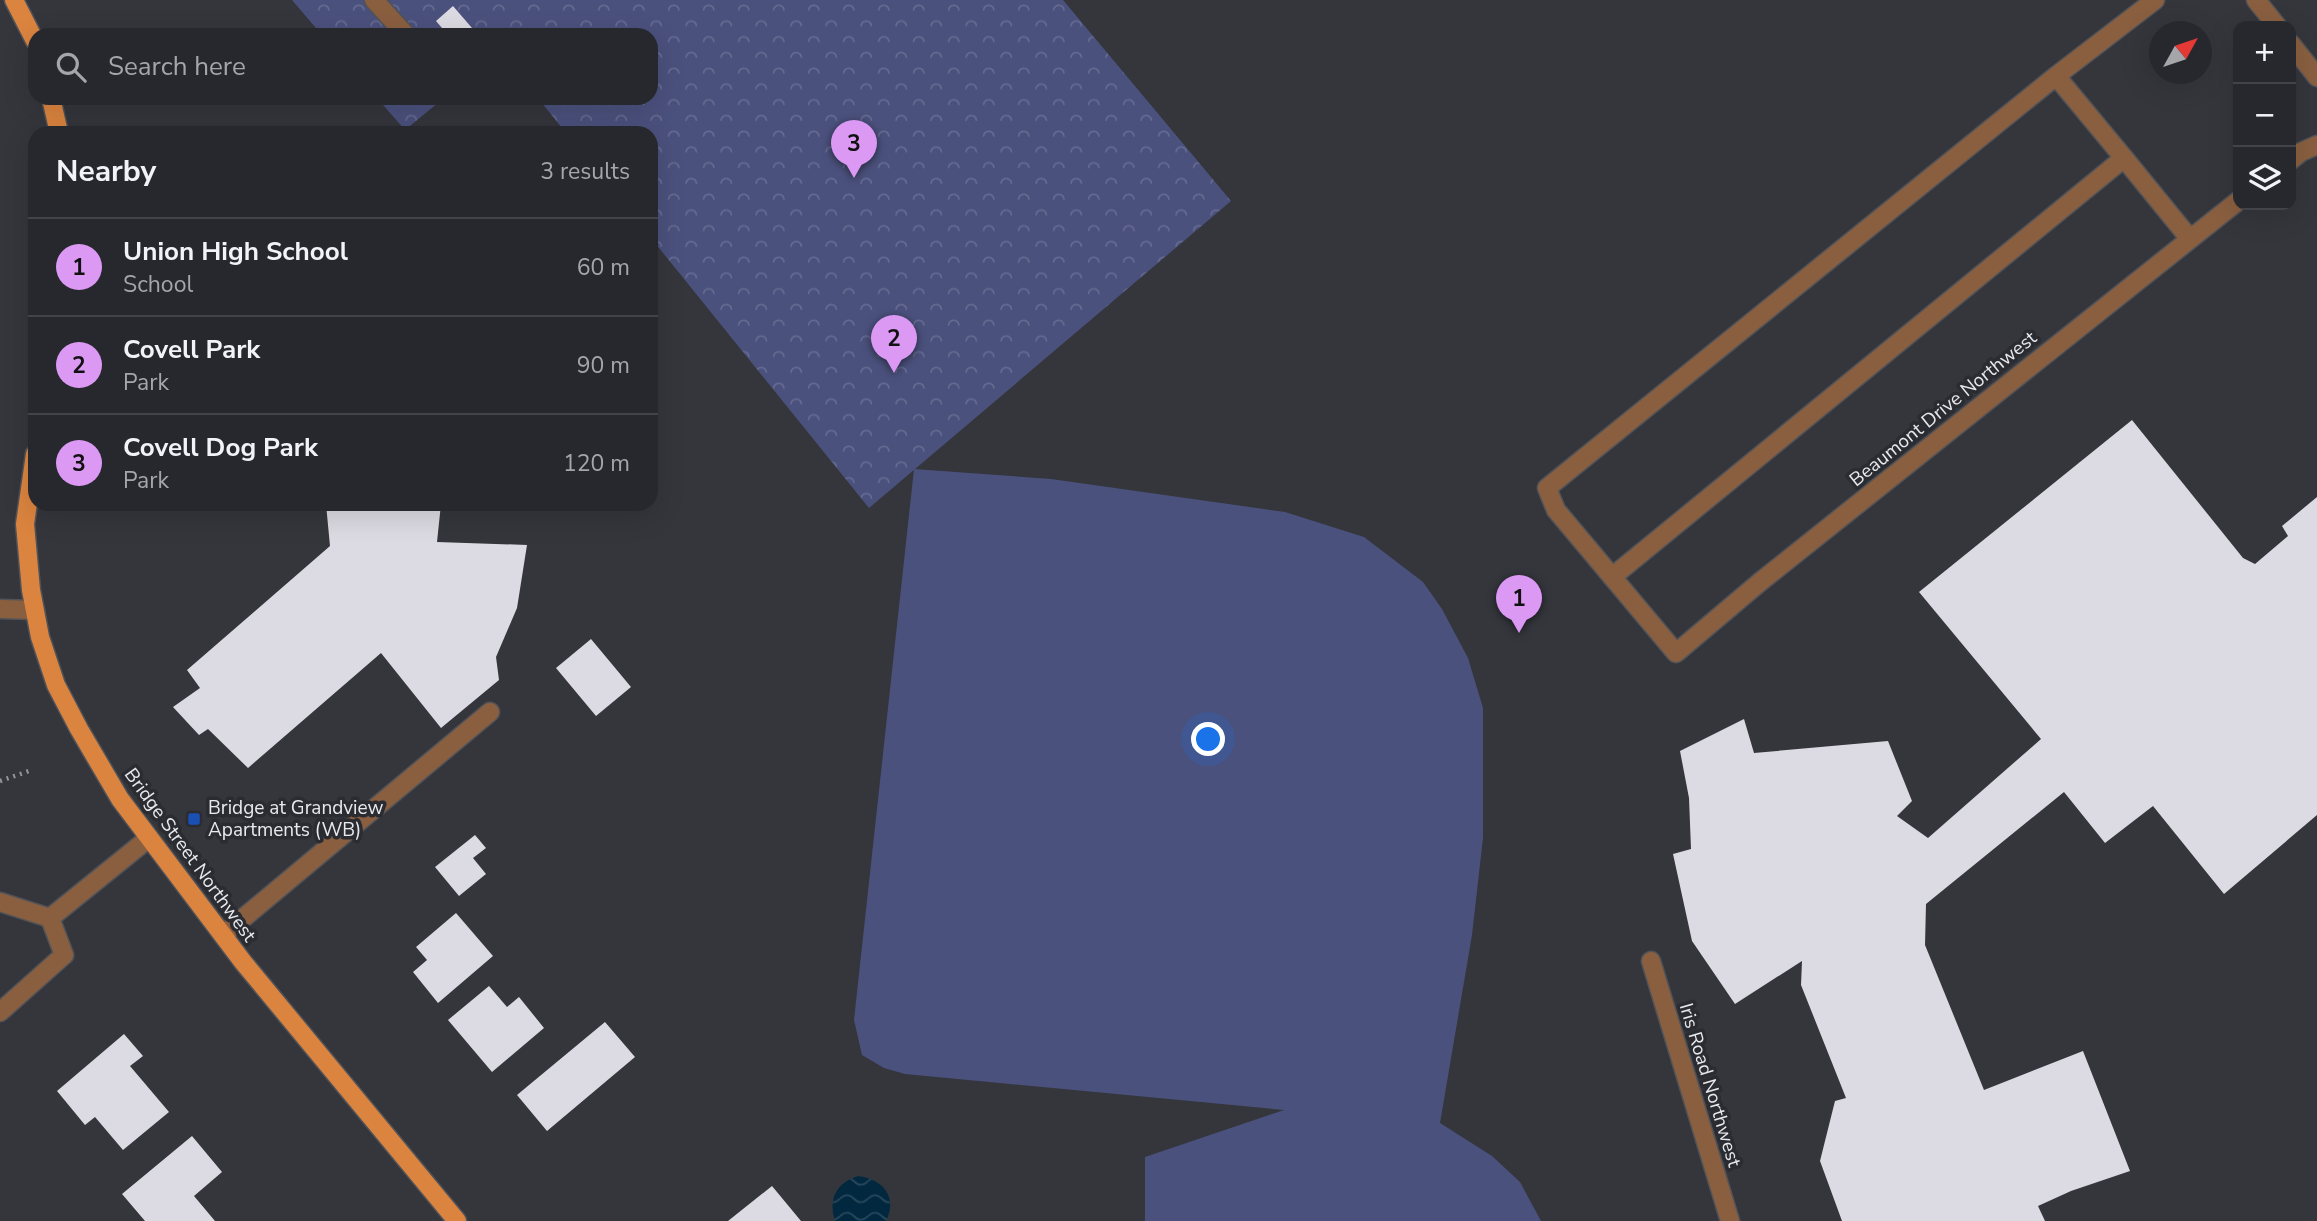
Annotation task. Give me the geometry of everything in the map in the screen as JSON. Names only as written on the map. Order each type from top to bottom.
[{"type":"main road","points":[[15,0],[29,28]]},
{"type":"main road","points":[[53,105],[57,126]]},
{"type":"main road","name":"Bridge Street Northwest","points":[[28,503],[25,524],[31,590],[40,637],[56,685],[120,799],[223,935],[457,1221]]},
{"type":"street","points":[[374,0],[400,28]]},
{"type":"street","points":[[2124,158],[1612,577],[1556,510],[1547,488],[2056,76],[2155,0]]},
{"type":"street","points":[[2256,0],[2273,21]]},
{"type":"street","points":[[2296,50],[2317,77]]},
{"type":"street","points":[[2056,76],[2190,239]]},
{"type":"street","points":[[2296,156],[2317,145]]},
{"type":"street","name":"Beaumont Drive Northwest","points":[[1612,577],[1676,653],[1760,582],[2233,205]]},
{"type":"street","points":[[0,609],[35,610]]},
{"type":"street","points":[[223,935],[490,712]]},
{"type":"street","points":[[50,918],[149,838]]},
{"type":"street","points":[[0,902],[50,918]]},
{"type":"street","points":[[0,1012],[64,955],[50,918]]},
{"type":"street","name":"Iris Road Northwest","points":[[1651,961],[1730,1221]]},
{"type":"path","points":[[0,781],[29,771]]},
{"type":"green space","points":[[292,0],[1063,0],[1231,201],[869,508],[658,247],[658,126],[560,126],[544,105],[658,105],[658,28],[316,28]]},
{"type":"green space","points":[[383,105],[435,105],[410,126],[402,126]]},
{"type":"green space","points":[[914,469],[1051,479],[1285,512],[1364,537],[1423,582],[1442,609],[1468,658],[1483,708],[1483,838],[1472,935],[1440,1123],[1492,1156],[1520,1182],[1541,1221],[1145,1221],[1145,1157],[1284,1110],[905,1074],[884,1068],[862,1055],[854,1020]]},
{"type":"water","points":[[858,1176],[875,1181],[886,1191],[890,1204],[886,1221],[835,1221],[833,1199],[836,1193],[844,1183]]},
{"type":"building","points":[[453,6],[472,28],[442,28],[436,21]]},
{"type":"building","points":[[2132,420],[2243,558],[2255,564],[2288,536],[2282,526],[2317,497],[2317,815],[2224,894],[2153,806],[2105,843],[2064,792],[1926,904],[1925,945],[1984,1090],[2083,1051],[2130,1171],[2071,1191],[2038,1206],[2045,1221],[1842,1221],[1820,1161],[1835,1101],[1846,1098],[1801,985],[1802,961],[1735,1004],[1692,941],[1673,854],[1691,849],[1689,798],[1680,751],[1744,719],[1754,753],[1888,741],[1912,801],[1897,816],[1928,838],[2041,739],[1919,592]]},
{"type":"building","points":[[327,511],[440,511],[437,542],[527,545],[517,608],[496,657],[499,680],[441,728],[381,653],[248,768],[208,729],[199,735],[173,707],[200,688],[187,670],[330,546]]},
{"type":"building","points":[[591,639],[631,687],[596,716],[556,668]]},
{"type":"building","points":[[475,835],[486,848],[473,858],[486,874],[459,896],[435,867]]},
{"type":"building","points":[[456,913],[493,956],[438,1003],[413,972],[427,960],[416,947]]},
{"type":"building","points":[[489,986],[507,1007],[519,997],[544,1028],[492,1072],[448,1020]]},
{"type":"building","points":[[605,1022],[635,1057],[547,1131],[517,1095]]},
{"type":"building","points":[[124,1034],[143,1056],[130,1066],[169,1112],[123,1150],[95,1117],[85,1125],[57,1091]]},
{"type":"building","points":[[192,1136],[222,1172],[194,1196],[215,1221],[145,1221],[122,1194]]},
{"type":"building","points":[[772,1186],[801,1221],[728,1221]]},
{"type":"place","name":"Covell Dog Park","points":[[854,178]]},
{"type":"place","name":"Covell Park","points":[[894,373]]},
{"type":"place","name":"Union High School","points":[[1519,633]]},
{"type":"place","name":"Bridge at Grandview Apartments (WB)","points":[[194,819]]}]
